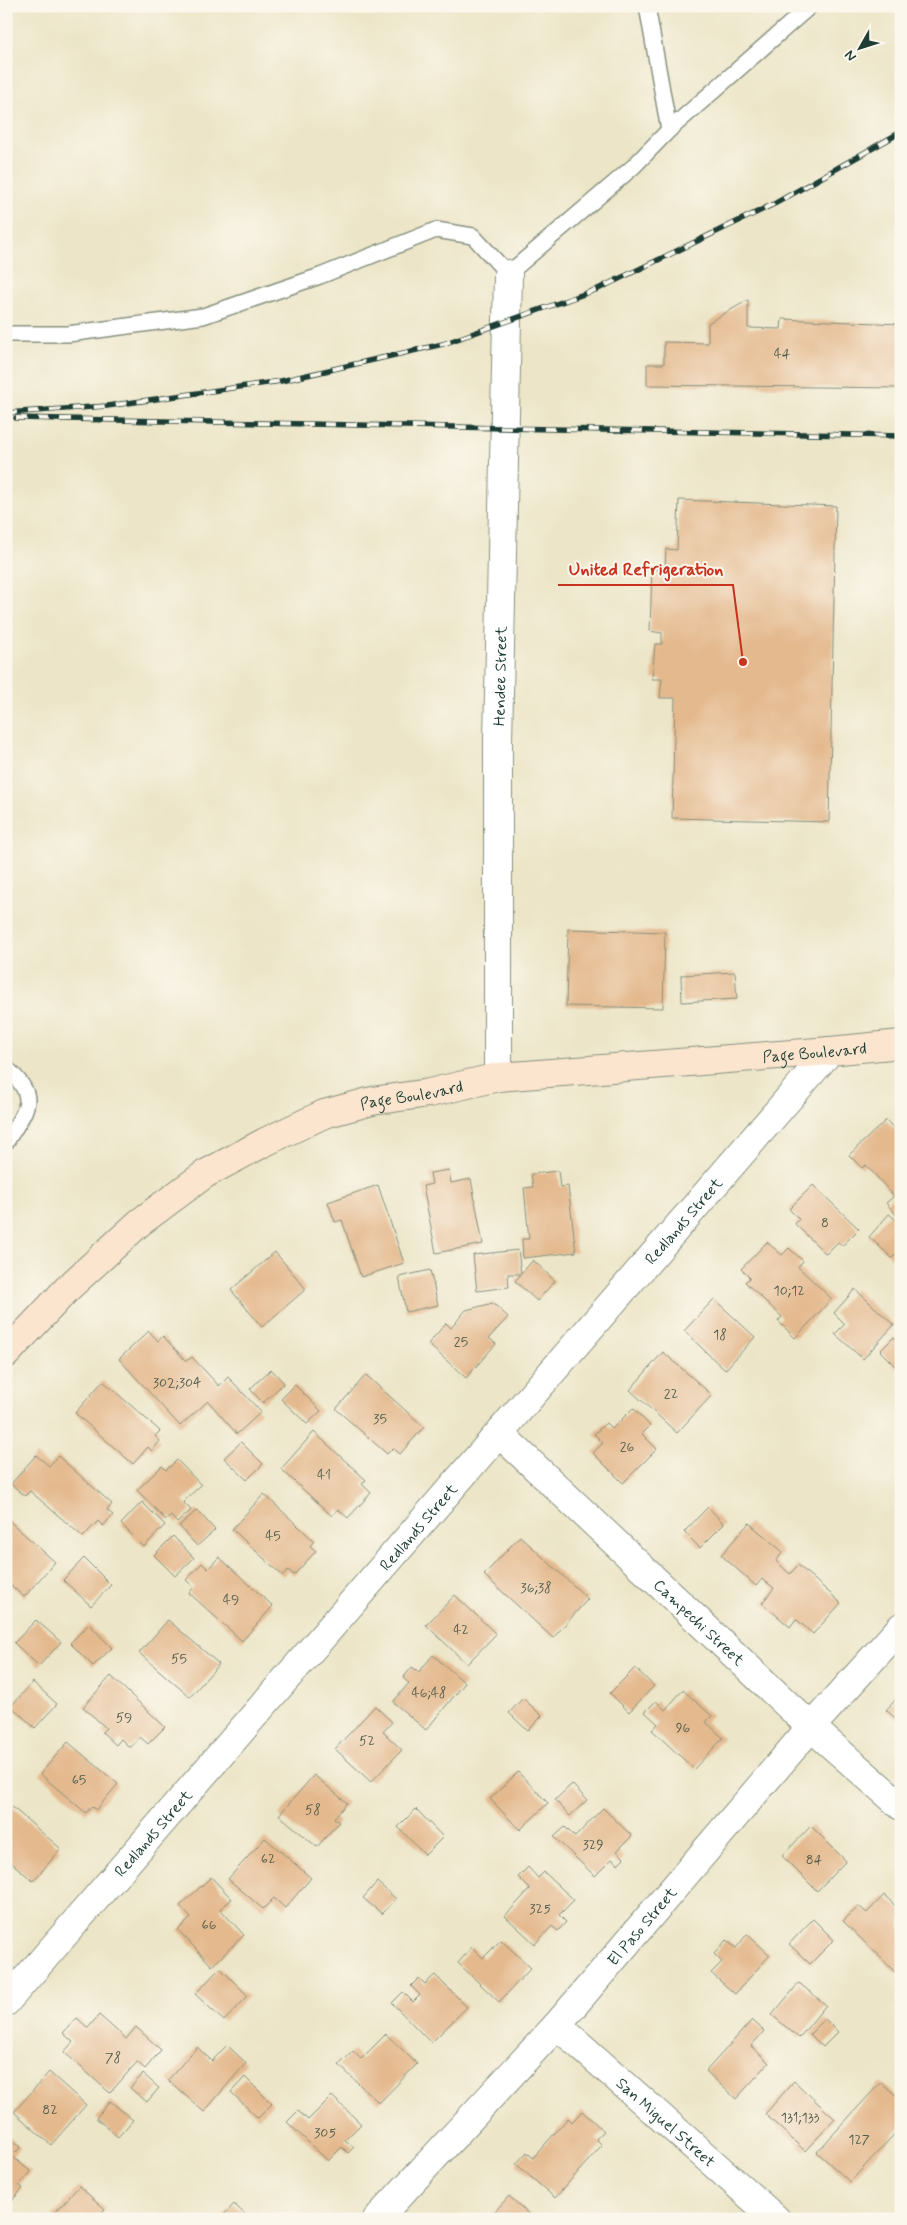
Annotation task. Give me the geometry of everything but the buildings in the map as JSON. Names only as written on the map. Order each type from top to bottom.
[{"type":"street","name":"Hendee Street","points":[[498,1077],[498,741],[508,274]]},
{"type":"street","name":"Page Boulevard","points":[[6,1354],[68,1288],[132,1230],[205,1174],[265,1142],[324,1114],[372,1101],[428,1092],[498,1077],[901,1044]]},
{"type":"street","name":"Redlands Street","points":[[6,2002],[830,1051]]},
{"type":"street","name":"Campechi Street","points":[[500,1434],[811,1728],[901,1806]]},
{"type":"street","name":"El Paso Street","points":[[377,2219],[557,2024],[811,1728],[901,1627]]},
{"type":"street","name":"San Miguel Street","points":[[557,2024],[776,2219]]},
{"type":"lane","points":[[647,6],[669,130]]},
{"type":"lane","points":[[6,334],[68,334],[202,316],[320,276],[436,230],[474,236],[508,274],[633,168],[669,130],[810,6]]},
{"type":"lane","points":[[6,1068],[22,1084],[28,1095],[26,1109],[6,1142]]},
{"type":"railway","points":[[6,413],[107,406],[281,381],[443,344],[598,289],[776,203],[901,132]]},
{"type":"railway","points":[[16,418],[901,436]]},
{"type":"place","name":"United Refrigeration","points":[[743,662]]}]
